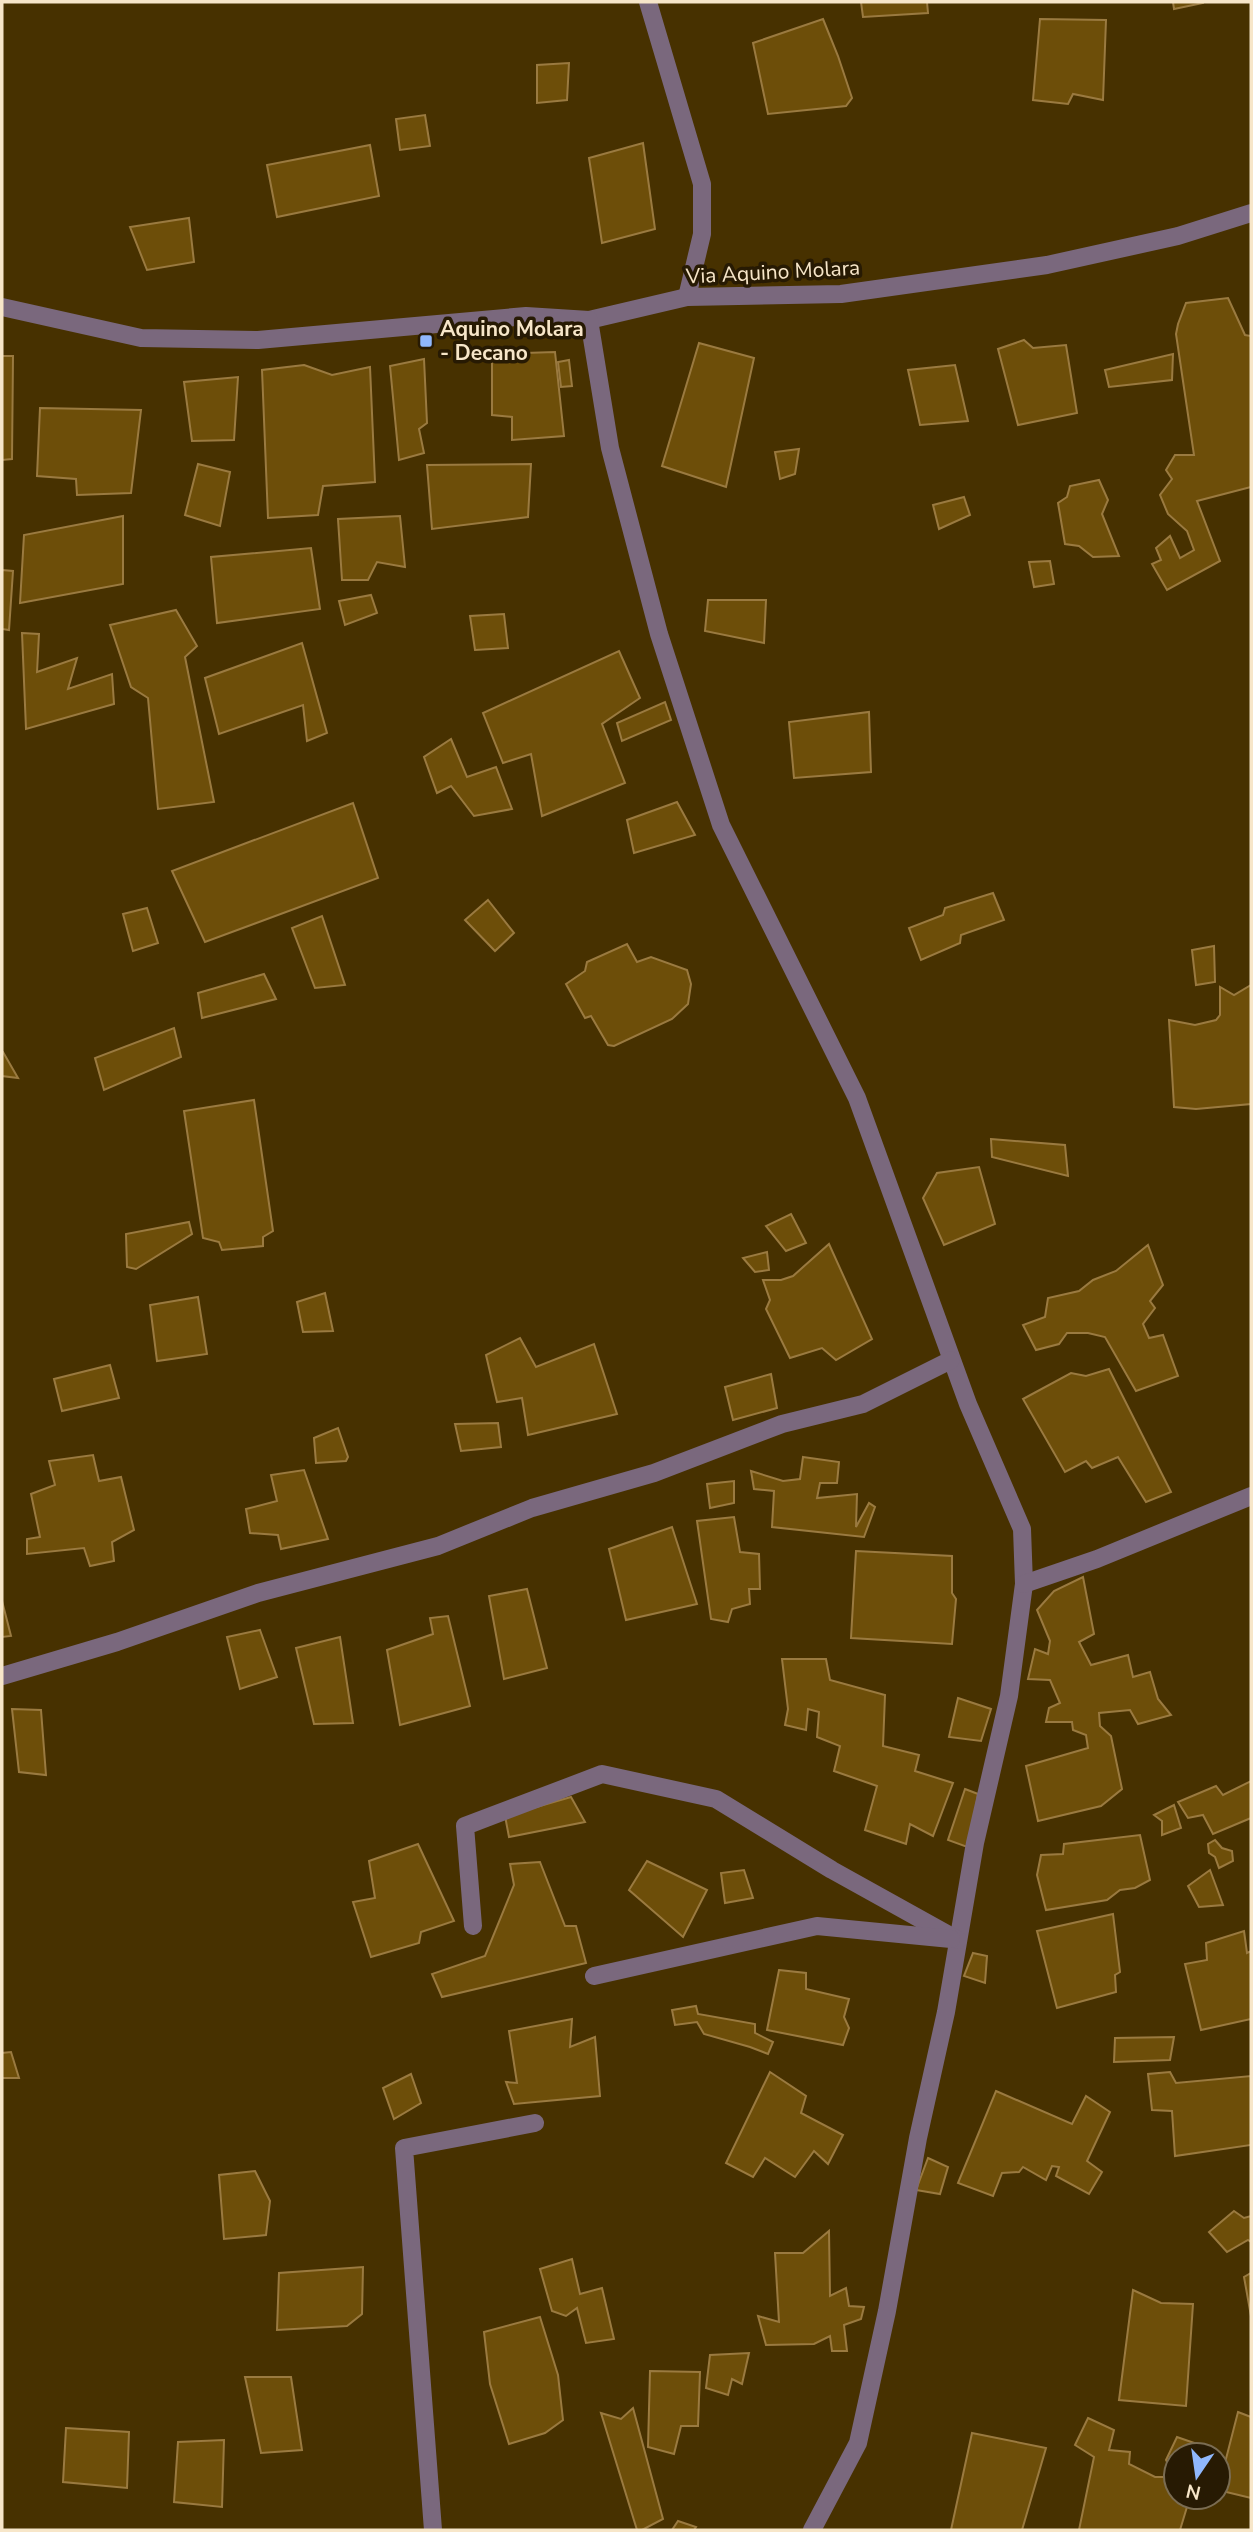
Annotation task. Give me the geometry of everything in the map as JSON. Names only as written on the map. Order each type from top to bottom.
[{"type":"street","points":[[648,2],[702,184],[702,234],[687,297]]},
{"type":"street","name":"Via Aquino Molara","points":[[2,307],[141,338],[258,340],[526,316],[589,320],[687,297],[841,294],[1047,265],[1178,236],[1251,213]]},
{"type":"street","points":[[589,320],[610,448],[655,621],[721,825],[858,1098],[951,1360],[1022,1529],[1024,1584],[1009,1696],[975,1843],[887,2311],[858,2443],[812,2530]]},
{"type":"street","points":[[2,1676],[117,1642],[258,1593],[438,1546],[532,1508],[654,1473],[782,1424],[863,1404],[951,1360]]},
{"type":"street","points":[[1024,1584],[1097,1559],[1251,1496]]},
{"type":"street","points":[[473,1926],[465,1826],[602,1774],[716,1799],[832,1870],[958,1940]]},
{"type":"street","points":[[594,1976],[817,1926],[958,1940]]},
{"type":"street","points":[[433,2530],[404,2148],[535,2123]]},
{"type":"building","points":[[861,2],[927,2],[928,13],[863,17]]},
{"type":"building","points":[[1173,2],[1203,2],[1203,3],[1174,9]]},
{"type":"building","points":[[823,19],[852,98],[846,106],[768,114],[753,43]]},
{"type":"building","points":[[1040,19],[1106,20],[1103,100],[1073,94],[1068,104],[1033,100]]},
{"type":"building","points":[[569,63],[567,100],[537,103],[537,65]]},
{"type":"building","points":[[425,115],[430,146],[400,150],[396,119]]},
{"type":"building","points":[[643,143],[655,229],[602,243],[589,158]]},
{"type":"building","points":[[370,145],[379,196],[277,217],[267,165]]},
{"type":"building","points":[[189,218],[194,262],[147,270],[130,227]]},
{"type":"building","points":[[1228,298],[1245,335],[1251,336],[1251,487],[1197,501],[1220,561],[1167,590],[1152,564],[1161,560],[1156,548],[1170,536],[1180,558],[1194,550],[1187,531],[1168,514],[1160,495],[1172,479],[1166,470],[1175,455],[1194,455],[1176,334],[1178,324],[1186,303]]},
{"type":"building","points":[[1024,340],[1033,348],[1066,345],[1077,413],[1018,425],[998,349]]},
{"type":"building","points":[[699,343],[754,358],[726,487],[662,466]]},
{"type":"building","points":[[555,352],[564,436],[512,440],[512,417],[492,415],[492,354]]},
{"type":"building","points":[[1173,354],[1172,380],[1109,387],[1105,370]]},
{"type":"building","points":[[2,356],[13,356],[12,459],[2,460]]},
{"type":"building","points":[[424,359],[427,423],[419,429],[424,453],[399,460],[390,366]]},
{"type":"building","points":[[569,360],[572,386],[561,387],[558,362]]},
{"type":"building","points":[[304,365],[332,375],[370,367],[375,482],[323,486],[318,515],[268,518],[262,370]]},
{"type":"building","points":[[955,365],[968,421],[920,425],[908,370]]},
{"type":"building","points":[[238,377],[234,440],[192,441],[184,382]]},
{"type":"building","points":[[40,408],[141,410],[131,493],[77,495],[76,479],[37,476]]},
{"type":"building","points":[[799,449],[795,474],[780,479],[775,452]]},
{"type":"building","points":[[198,464],[230,472],[220,526],[185,515]]},
{"type":"building","points":[[531,464],[528,517],[432,529],[427,465]]},
{"type":"building","points":[[1099,480],[1108,500],[1102,514],[1119,556],[1093,557],[1079,546],[1065,544],[1058,503],[1067,497],[1070,486]]},
{"type":"building","points":[[964,497],[970,515],[939,529],[933,505]]},
{"type":"building","points":[[123,516],[123,584],[20,603],[24,535]]},
{"type":"building","points":[[400,516],[405,567],[377,562],[368,580],[342,580],[338,519]]},
{"type":"building","points":[[311,548],[320,609],[217,623],[211,557]]},
{"type":"building","points":[[1050,561],[1054,584],[1034,587],[1029,562]]},
{"type":"building","points":[[2,570],[13,571],[9,630],[2,629]]},
{"type":"building","points":[[371,595],[377,613],[345,625],[339,601]]},
{"type":"building","points":[[708,600],[766,600],[764,643],[705,631]]},
{"type":"building","points":[[176,610],[197,646],[185,657],[214,802],[158,809],[148,698],[131,687],[110,625]]},
{"type":"building","points":[[504,614],[508,648],[475,650],[470,616]]},
{"type":"building","points":[[22,633],[39,634],[37,672],[77,658],[68,689],[112,674],[114,704],[26,729]]},
{"type":"building","points":[[302,643],[327,733],[307,741],[303,705],[219,734],[205,678]]},
{"type":"building","points":[[619,651],[640,698],[602,724],[625,783],[542,816],[531,754],[503,763],[483,713]]},
{"type":"building","points":[[665,702],[671,720],[622,741],[617,723]]},
{"type":"building","points":[[869,712],[871,772],[794,778],[789,722]]},
{"type":"building","points":[[451,739],[467,777],[496,767],[512,809],[474,816],[451,786],[437,793],[424,757]]},
{"type":"building","points":[[677,802],[695,835],[634,853],[627,820]]},
{"type":"building","points":[[353,803],[378,878],[205,942],[172,871]]},
{"type":"building","points":[[993,893],[1004,920],[961,935],[960,943],[921,960],[909,928],[943,915],[945,908]]},
{"type":"building","points":[[488,900],[514,933],[495,951],[465,920]]},
{"type":"building","points":[[147,908],[158,943],[133,951],[123,914]]},
{"type":"building","points":[[322,916],[345,985],[315,988],[292,928]]},
{"type":"building","points":[[627,944],[637,962],[651,957],[687,970],[691,984],[688,1004],[672,1019],[614,1046],[608,1045],[591,1016],[585,1018],[566,984],[585,971],[587,962]]},
{"type":"building","points":[[1214,946],[1215,982],[1196,985],[1192,950]]},
{"type":"building","points":[[264,974],[276,999],[202,1018],[198,993]]},
{"type":"building","points":[[1251,985],[1251,1104],[1196,1109],[1174,1107],[1169,1020],[1195,1025],[1216,1020],[1220,1015],[1220,987],[1234,995]]},
{"type":"building","points":[[174,1028],[181,1057],[104,1090],[95,1058]]},
{"type":"building","points":[[3,1052],[18,1078],[2,1076]]},
{"type":"building","points":[[254,1100],[273,1231],[263,1237],[263,1246],[222,1250],[219,1242],[203,1238],[184,1111]]},
{"type":"building","points":[[991,1139],[1065,1145],[1068,1176],[992,1157]]},
{"type":"building","points":[[979,1167],[995,1224],[944,1245],[923,1198],[937,1173]]},
{"type":"building","points":[[791,1214],[806,1243],[786,1251],[766,1226]]},
{"type":"building","points":[[189,1222],[192,1234],[136,1269],[127,1267],[126,1234]]},
{"type":"building","points":[[829,1244],[872,1339],[836,1360],[822,1348],[790,1358],[766,1309],[770,1300],[763,1280],[781,1280],[793,1276]]},
{"type":"building","points":[[1148,1245],[1163,1285],[1150,1301],[1155,1308],[1143,1324],[1149,1338],[1163,1335],[1178,1376],[1136,1391],[1105,1337],[1088,1333],[1067,1333],[1059,1344],[1036,1350],[1023,1325],[1045,1317],[1048,1298],[1079,1291],[1093,1280],[1116,1271]]},
{"type":"building","points":[[767,1252],[769,1270],[755,1272],[743,1258]]},
{"type":"building","points":[[325,1293],[333,1331],[303,1332],[297,1302]]},
{"type":"building","points":[[198,1297],[207,1354],[157,1361],[150,1305]]},
{"type":"building","points":[[520,1338],[536,1367],[594,1344],[617,1414],[528,1435],[522,1398],[497,1402],[486,1355]]},
{"type":"building","points":[[110,1365],[119,1398],[62,1411],[54,1379]]},
{"type":"building","points":[[1109,1369],[1171,1492],[1146,1502],[1118,1457],[1092,1468],[1086,1461],[1065,1472],[1023,1399],[1071,1373],[1086,1376]]},
{"type":"building","points":[[771,1374],[777,1408],[733,1420],[725,1387]]},
{"type":"building","points":[[498,1423],[501,1447],[461,1451],[455,1424]]},
{"type":"building","points":[[338,1428],[348,1457],[346,1461],[316,1463],[314,1438]]},
{"type":"building","points":[[93,1455],[99,1481],[121,1477],[134,1530],[112,1542],[114,1561],[90,1566],[84,1548],[27,1554],[27,1539],[40,1537],[31,1494],[55,1485],[49,1461]]},
{"type":"building","points":[[803,1457],[839,1462],[837,1483],[820,1483],[817,1498],[857,1494],[856,1527],[869,1503],[875,1507],[864,1537],[772,1527],[774,1491],[754,1489],[751,1471],[783,1481],[800,1479]]},
{"type":"building","points":[[304,1470],[328,1539],[281,1549],[278,1535],[250,1533],[246,1509],[277,1501],[271,1475]]},
{"type":"building","points":[[734,1481],[734,1503],[710,1508],[707,1484]]},
{"type":"building","points":[[734,1517],[740,1552],[759,1554],[760,1589],[749,1589],[750,1604],[732,1609],[728,1622],[711,1619],[697,1521]]},
{"type":"building","points":[[672,1527],[697,1604],[626,1620],[609,1549]]},
{"type":"building","points":[[856,1551],[952,1556],[952,1593],[956,1599],[952,1644],[851,1638]]},
{"type":"building","points":[[1083,1577],[1094,1634],[1079,1642],[1091,1665],[1128,1655],[1133,1677],[1150,1672],[1158,1699],[1171,1715],[1138,1724],[1130,1710],[1099,1713],[1100,1726],[1111,1736],[1122,1789],[1101,1806],[1038,1821],[1026,1766],[1088,1748],[1086,1735],[1073,1730],[1072,1722],[1046,1722],[1049,1708],[1060,1703],[1050,1680],[1028,1679],[1035,1649],[1048,1654],[1050,1641],[1037,1610],[1054,1591]]},
{"type":"building","points":[[527,1589],[547,1668],[504,1679],[489,1596]]},
{"type":"building","points":[[2,1601],[11,1636],[2,1637]]},
{"type":"building","points":[[448,1616],[470,1706],[400,1725],[387,1650],[433,1634],[430,1618]]},
{"type":"building","points":[[260,1630],[277,1677],[240,1689],[227,1637]]},
{"type":"building","points":[[340,1637],[353,1723],[314,1724],[296,1648]]},
{"type":"building","points":[[782,1659],[826,1659],[830,1680],[885,1695],[883,1746],[919,1755],[915,1771],[953,1783],[933,1836],[910,1824],[906,1844],[865,1830],[877,1786],[834,1771],[840,1746],[817,1737],[819,1712],[808,1709],[806,1730],[785,1725],[788,1709]]},
{"type":"building","points":[[958,1698],[991,1709],[981,1741],[949,1737]]},
{"type":"building","points":[[12,1709],[41,1710],[46,1775],[19,1772]]},
{"type":"building","points":[[1251,1781],[1251,1818],[1213,1834],[1203,1815],[1188,1818],[1178,1802],[1216,1786],[1223,1795]]},
{"type":"building","points":[[965,1789],[978,1794],[970,1848],[948,1840]]},
{"type":"building","points":[[571,1797],[585,1822],[509,1837],[505,1816]]},
{"type":"building","points":[[1174,1805],[1181,1828],[1162,1835],[1162,1821],[1154,1815]]},
{"type":"building","points":[[1140,1835],[1150,1880],[1135,1888],[1120,1890],[1107,1900],[1046,1910],[1037,1875],[1041,1855],[1063,1854],[1064,1844]]},
{"type":"building","points":[[1215,1840],[1222,1848],[1232,1851],[1233,1861],[1219,1868],[1215,1857],[1209,1853],[1208,1844]]},
{"type":"building","points":[[418,1844],[454,1921],[421,1932],[419,1943],[371,1957],[353,1902],[375,1898],[369,1861]]},
{"type":"building","points":[[647,1861],[707,1890],[683,1937],[629,1890]]},
{"type":"building","points":[[540,1862],[565,1926],[576,1926],[586,1963],[442,1997],[432,1974],[485,1956],[514,1885],[510,1864]]},
{"type":"building","points":[[744,1870],[753,1898],[725,1903],[721,1873]]},
{"type":"building","points":[[1210,1870],[1223,1905],[1199,1907],[1188,1886]]},
{"type":"building","points":[[1113,1914],[1120,1972],[1115,1975],[1116,1992],[1057,2008],[1037,1931]]},
{"type":"building","points":[[1244,1931],[1247,1953],[1251,1951],[1251,2019],[1201,2030],[1185,1964],[1207,1960],[1206,1943]]},
{"type":"building","points":[[973,1953],[987,1956],[985,1983],[964,1976]]},
{"type":"building","points":[[779,1970],[806,1973],[806,1989],[849,1999],[844,2017],[849,2028],[843,2045],[767,2030]]},
{"type":"building","points":[[696,2006],[698,2014],[755,2024],[755,2033],[773,2042],[768,2054],[704,2034],[697,2022],[675,2025],[672,2010]]},
{"type":"building","points":[[572,2019],[570,2047],[595,2037],[600,2096],[514,2104],[506,2082],[517,2083],[509,2031]]},
{"type":"building","points":[[1174,2037],[1170,2060],[1114,2062],[1115,2038]]},
{"type":"building","points":[[11,2052],[19,2078],[2,2078],[2,2053]]},
{"type":"building","points":[[770,2072],[806,2096],[801,2113],[843,2135],[828,2164],[814,2151],[795,2177],[765,2158],[753,2177],[726,2163]]},
{"type":"building","points":[[1170,2072],[1176,2083],[1251,2076],[1251,2145],[1175,2156],[1172,2111],[1152,2110],[1148,2074]]},
{"type":"building","points":[[411,2074],[421,2103],[394,2119],[383,2088]]},
{"type":"building","points":[[996,2091],[1072,2124],[1086,2096],[1110,2112],[1087,2161],[1102,2172],[1089,2194],[1056,2176],[1059,2167],[1052,2166],[1046,2180],[1023,2167],[1019,2172],[1002,2173],[993,2196],[958,2183]]},
{"type":"building","points":[[928,2158],[948,2167],[940,2194],[916,2190]]},
{"type":"building","points":[[255,2171],[270,2201],[266,2235],[224,2239],[219,2175]]},
{"type":"building","points":[[1234,2211],[1244,2218],[1251,2216],[1251,2242],[1248,2240],[1227,2252],[1209,2232]]},
{"type":"building","points":[[829,2231],[830,2296],[846,2288],[849,2306],[864,2307],[861,2319],[844,2325],[847,2351],[832,2351],[830,2336],[814,2344],[766,2345],[758,2316],[779,2322],[775,2253],[803,2253]]},
{"type":"building","points":[[572,2259],[580,2294],[602,2288],[614,2339],[586,2343],[577,2308],[566,2316],[552,2311],[540,2269]]},
{"type":"building","points":[[363,2267],[362,2314],[347,2326],[277,2330],[279,2273]]},
{"type":"building","points":[[1251,2273],[1251,2316],[1244,2277]]},
{"type":"building","points":[[1133,2290],[1161,2303],[1193,2304],[1186,2406],[1119,2400]]},
{"type":"building","points":[[540,2317],[558,2375],[563,2420],[545,2433],[509,2444],[490,2384],[484,2332]]},
{"type":"building","points":[[749,2353],[742,2384],[732,2379],[728,2395],[706,2388],[710,2355]]},
{"type":"building","points":[[650,2371],[700,2372],[698,2426],[681,2426],[674,2454],[648,2447]]},
{"type":"building","points":[[245,2377],[291,2377],[302,2450],[261,2453]]},
{"type":"building","points":[[633,2408],[663,2519],[642,2530],[637,2530],[601,2413],[621,2419]]},
{"type":"building","points":[[1238,2412],[1251,2417],[1251,2498],[1232,2493],[1231,2441]]},
{"type":"building","points":[[1088,2418],[1114,2430],[1109,2450],[1130,2452],[1129,2464],[1155,2477],[1162,2477],[1162,2511],[1186,2511],[1180,2530],[1079,2530],[1094,2457],[1075,2445]]},
{"type":"building","points":[[66,2428],[129,2432],[127,2488],[63,2482]]},
{"type":"building","points":[[972,2433],[1046,2448],[1022,2530],[951,2530]]},
{"type":"building","points":[[224,2440],[222,2507],[174,2502],[178,2442]]},
{"type":"building","points":[[678,2521],[696,2527],[694,2530],[672,2530]]},
{"type":"place","name":"Aquino Molara - Decano","points":[[426,341]]}]
